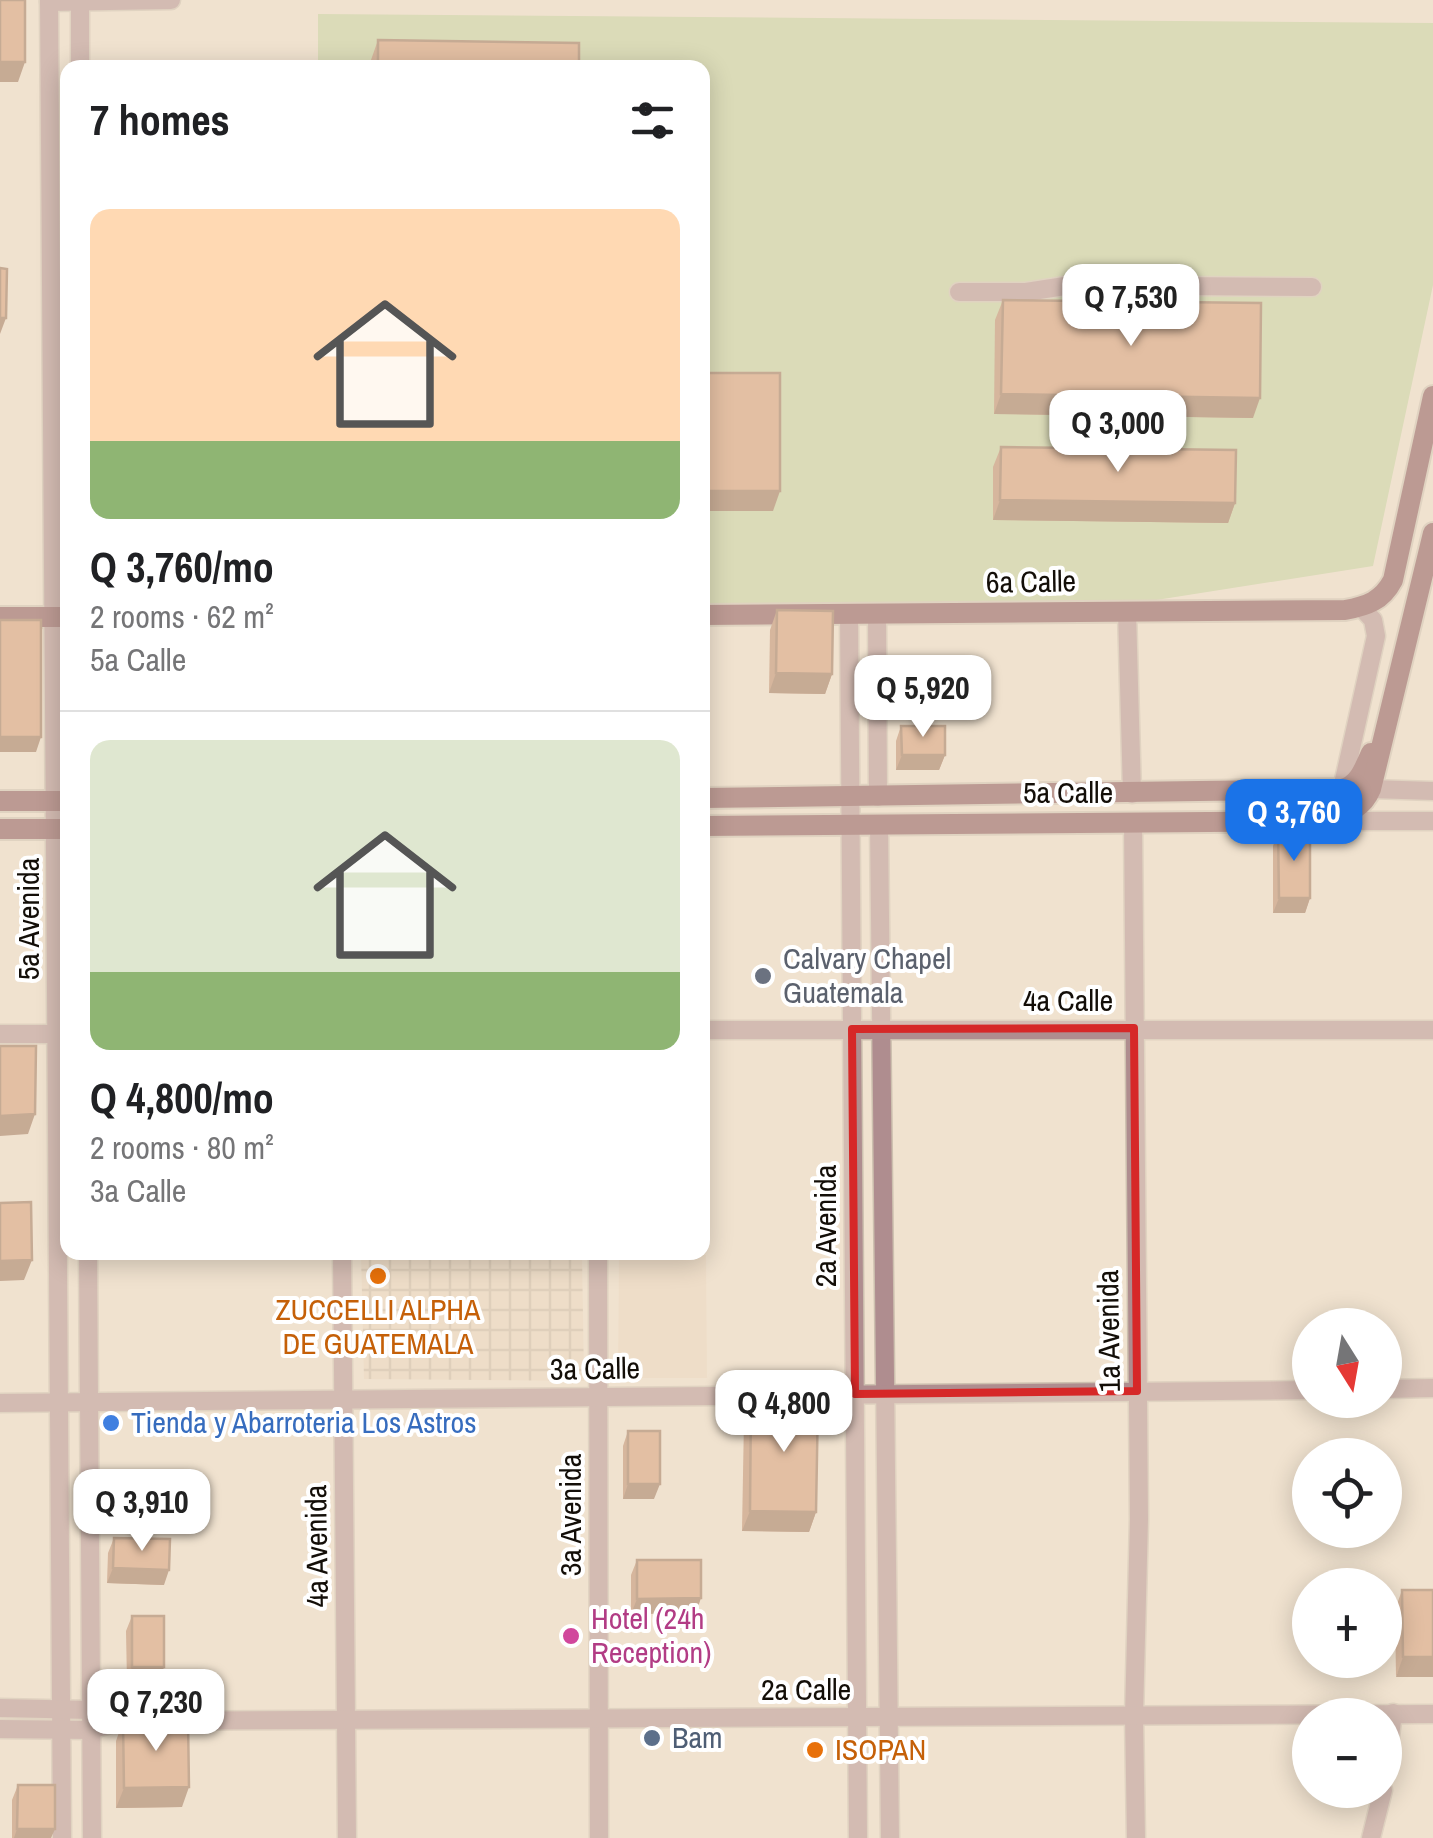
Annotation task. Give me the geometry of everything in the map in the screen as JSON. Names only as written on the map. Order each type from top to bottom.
[{"type":"main road","points":[[1361,607],[1380,599],[1394,580],[1433,396]]},
{"type":"main road","points":[[1324,821],[1363,804],[1354,782],[1384,724],[1424,601],[1433,533]]},
{"type":"main road","name":"6a Calle","points":[[710,616],[1361,607]]},
{"type":"main road","points":[[0,618],[60,616]]},
{"type":"main road","name":"5a Calle","points":[[710,798],[1132,794],[1354,782]]},
{"type":"main road","points":[[0,801],[60,801]]},
{"type":"main road","name":"5a Calle","points":[[710,826],[1324,821]]},
{"type":"main road","points":[[0,829],[60,829]]},
{"type":"street","points":[[80,0],[80,60]]},
{"type":"street","points":[[49,1],[172,0]]},
{"type":"street","name":"5a Avenida","points":[[49,1],[60,565]]},
{"type":"street","points":[[959,292],[1026,292],[1136,275],[1179,286],[1312,287]]},
{"type":"street","points":[[1354,782],[1376,636],[1372,620],[1361,607]]},
{"type":"street","points":[[1128,610],[1132,794]]},
{"type":"street","points":[[877,613],[878,796]]},
{"type":"street","name":"2a Avenida","points":[[850,614],[858,1838]]},
{"type":"street","name":"5a Calle","points":[[1354,782],[1433,790]]},
{"type":"street","name":"5a Calle","points":[[1324,821],[1433,821]]},
{"type":"street","name":"1a Avenida","points":[[1133,823],[1139,1519],[1134,1716],[1136,1838]]},
{"type":"street","name":"2a Avenida","points":[[879,824],[890,1838]]},
{"type":"street","name":"4a Calle","points":[[710,1030],[1433,1030]]},
{"type":"street","points":[[0,1034],[60,1034]]},
{"type":"street","name":"5a Avenida","points":[[60,1260],[62,1838]]},
{"type":"street","points":[[88,1260],[92,1838]]},
{"type":"street","name":"4a Avenida","points":[[342,1260],[347,1838]]},
{"type":"street","name":"3a Avenida","points":[[598,1260],[598,1838]]},
{"type":"street","points":[[1402,1389],[1433,1388]]},
{"type":"street","name":"3a Calle","points":[[0,1403],[1292,1390]]},
{"type":"street","points":[[60,1492],[90,1492]]},
{"type":"street","name":"2a Calle","points":[[0,1708],[91,1710],[120,1721]]},
{"type":"street","name":"2a Calle","points":[[1402,1714],[1433,1714]]},
{"type":"street","name":"2a Calle","points":[[0,1728],[91,1730],[120,1721],[1292,1715]]},
{"type":"street","points":[[1371,1838],[1378,1808]]},
{"type":"highlighted area","points":[[1134,1028],[1137,1391],[855,1394],[852,1029]]},
{"type":"shaded area","points":[[361,1260],[582,1260],[584,1381],[364,1379]]},
{"type":"shaded area","points":[[619,1260],[706,1260],[707,1378],[618,1378]]},
{"type":"green space","points":[[318,14],[1433,23],[1433,285],[1373,566],[1131,604],[710,605],[710,60],[318,60]]},
{"type":"building","points":[[0,0],[25,0],[25,62],[0,62]]},
{"type":"building","points":[[378,40],[579,43],[579,60],[378,60]]},
{"type":"building","points":[[0,268],[7,269],[6,318],[0,318]]},
{"type":"building","points":[[1003,300],[1261,303],[1260,398],[1001,394]]},
{"type":"building","points":[[710,373],[780,373],[780,491],[710,491]]},
{"type":"building","points":[[1001,447],[1236,450],[1235,503],[1000,500]]},
{"type":"building","points":[[777,610],[833,611],[832,674],[776,673]]},
{"type":"building","points":[[0,620],[41,620],[41,737],[0,737]]},
{"type":"building","points":[[901,726],[945,726],[945,755],[902,755]]},
{"type":"building","points":[[1278,831],[1310,831],[1310,898],[1279,898]]},
{"type":"building","points":[[0,1046],[36,1046],[35,1114],[0,1116]]},
{"type":"building","points":[[31,1202],[32,1260],[0,1261],[0,1203]]},
{"type":"building","points":[[751,1399],[818,1400],[816,1512],[750,1511]]},
{"type":"building","points":[[628,1431],[660,1431],[660,1484],[628,1484]]},
{"type":"building","points":[[114,1538],[170,1539],[169,1570],[113,1568]]},
{"type":"building","points":[[637,1560],[701,1560],[701,1598],[637,1599]]},
{"type":"building","points":[[1402,1590],[1433,1590],[1433,1657],[1403,1657]]},
{"type":"building","points":[[132,1616],[164,1616],[164,1667],[132,1667]]},
{"type":"building","points":[[188,1720],[189,1787],[124,1788],[123,1721]]},
{"type":"building","points":[[18,1785],[55,1785],[55,1829],[17,1829]]},
{"type":"place","name":"Calvary Chapel Guatemala","points":[[763,976]]},
{"type":"place","name":"ZUCCELLI ALPHA DE GUATEMALA","points":[[378,1276]]},
{"type":"place","name":"Tienda y Abarroteria Los Astros","points":[[111,1423]]},
{"type":"place","name":"Hotel (24h Reception)","points":[[571,1636]]},
{"type":"place","name":"Bam","points":[[652,1738]]},
{"type":"place","name":"ISOPAN","points":[[815,1750]]}]
